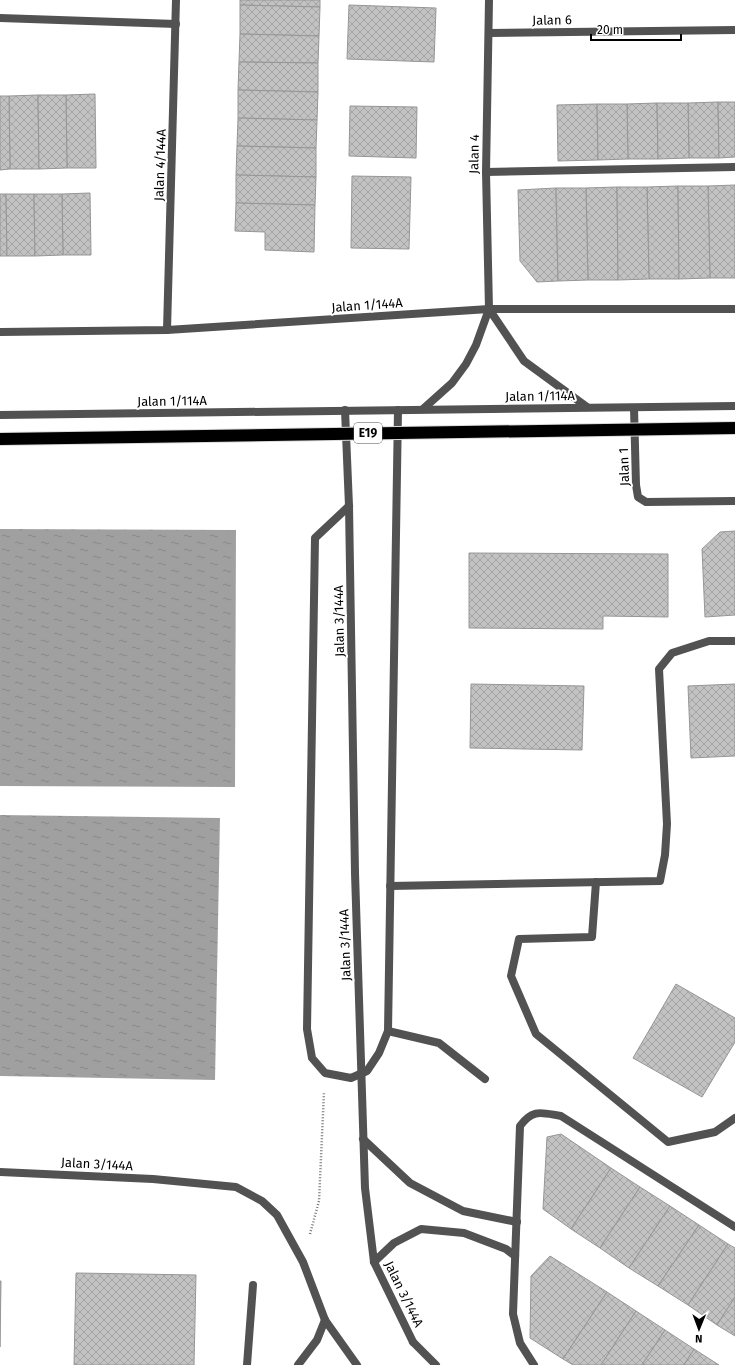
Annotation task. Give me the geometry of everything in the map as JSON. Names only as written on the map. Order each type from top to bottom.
[{"type":"highway","name":"E19","points":[[0,431],[735,421]]},
{"type":"highway","name":"E19","points":[[0,439],[735,428]]},
{"type":"street","name":"Jalan 4/144A","points":[[167,330],[176,0]]},
{"type":"street","name":"Jalan 4","points":[[489,0],[486,172],[489,309]]},
{"type":"street","points":[[0,18],[176,24]]},
{"type":"street","name":"Jalan 6","points":[[489,33],[735,30]]},
{"type":"street","points":[[486,172],[735,167]]},
{"type":"street","points":[[489,309],[524,361],[587,407]]},
{"type":"street","points":[[423,409],[452,383],[466,364],[476,345],[489,309]]},
{"type":"street","name":"Jalan 1/144A","points":[[0,332],[167,330],[489,309],[735,309]]},
{"type":"street","name":"Jalan 1/114A","points":[[0,415],[735,406]]},
{"type":"street","name":"Jalan 1","points":[[634,408],[636,485],[638,497],[646,502],[735,501]]},
{"type":"street","points":[[345,410],[349,506],[315,538],[307,1029],[312,1058],[325,1073],[350,1078],[367,1071],[379,1052],[388,1031],[398,410]]},
{"type":"street","name":"Jalan 3/144A","points":[[349,506],[355,873],[365,1188],[374,1262],[413,1342],[436,1365]]},
{"type":"street","points":[[390,886],[660,881],[666,855],[667,824],[659,670],[672,653],[709,640],[735,641]]},
{"type":"street","points":[[596,882],[592,936],[519,939],[511,976],[536,1034],[668,1142],[715,1132],[735,1118]]},
{"type":"street","points":[[388,1031],[438,1043],[485,1079]]},
{"type":"street","points":[[534,1365],[520,1343],[513,1314],[520,1126],[526,1118],[537,1112],[561,1116],[735,1227]]},
{"type":"street","points":[[363,1139],[410,1183],[463,1212],[517,1222]]},
{"type":"street","name":"Jalan 3/144A","points":[[0,1172],[153,1179],[236,1187],[262,1201],[277,1215],[303,1262],[325,1320],[356,1365]]},
{"type":"street","points":[[374,1262],[394,1243],[421,1229],[464,1233],[506,1249],[515,1256]]},
{"type":"street","points":[[247,1365],[252,1285]]},
{"type":"street","points":[[298,1365],[318,1340],[325,1320]]},
{"type":"path","points":[[303,1262],[319,1200],[325,1073]]},
{"type":"water","points":[[0,529],[236,530],[235,787],[0,786]]},
{"type":"water","points":[[0,815],[220,818],[215,1080],[0,1076]]},
{"type":"building","points":[[240,0],[320,0],[320,7],[240,5]]},
{"type":"building","points":[[240,5],[320,7],[319,36],[240,34]]},
{"type":"building","points":[[349,5],[436,8],[434,62],[347,59]]},
{"type":"building","points":[[240,34],[319,36],[318,63],[239,62]]},
{"type":"building","points":[[239,62],[318,63],[318,92],[238,90]]},
{"type":"building","points":[[238,90],[318,92],[317,120],[238,118]]},
{"type":"building","points":[[95,94],[96,168],[67,168],[66,95]]},
{"type":"building","points":[[38,95],[39,169],[10,169],[9,96]]},
{"type":"building","points":[[38,95],[66,95],[67,168],[39,169]]},
{"type":"building","points":[[0,96],[9,96],[10,169],[0,170]]},
{"type":"building","points":[[718,102],[719,158],[689,158],[688,103]]},
{"type":"building","points":[[718,102],[735,102],[735,157],[719,158]]},
{"type":"building","points":[[657,103],[658,159],[628,159],[627,104]]},
{"type":"building","points":[[657,103],[688,103],[689,158],[658,159]]},
{"type":"building","points":[[597,104],[598,160],[558,161],[557,105]]},
{"type":"building","points":[[597,104],[627,104],[628,159],[598,160]]},
{"type":"building","points":[[350,106],[417,107],[416,158],[349,156]]},
{"type":"building","points":[[238,118],[317,120],[316,148],[237,146]]},
{"type":"building","points":[[237,146],[316,148],[316,177],[236,175]]},
{"type":"building","points":[[236,175],[316,177],[315,205],[236,203]]},
{"type":"building","points":[[352,176],[411,177],[409,249],[351,248]]},
{"type":"building","points":[[735,185],[735,278],[710,278],[708,186]]},
{"type":"building","points":[[678,186],[679,279],[649,279],[647,187]]},
{"type":"building","points":[[678,186],[708,186],[710,278],[679,279]]},
{"type":"building","points":[[617,187],[618,280],[588,280],[586,188]]},
{"type":"building","points":[[617,187],[647,187],[649,279],[618,280]]},
{"type":"building","points":[[556,188],[558,281],[537,282],[520,261],[518,190]]},
{"type":"building","points":[[556,188],[586,188],[588,280],[558,281]]},
{"type":"building","points":[[90,193],[91,255],[63,255],[62,194]]},
{"type":"building","points":[[0,194],[6,194],[7,256],[0,256]]},
{"type":"building","points":[[6,194],[34,194],[35,256],[7,256]]},
{"type":"building","points":[[34,194],[62,194],[63,255],[35,256]]},
{"type":"building","points":[[236,203],[315,205],[314,252],[265,250],[265,232],[235,231]]},
{"type":"building","points":[[735,531],[735,615],[705,617],[702,549],[720,532]]},
{"type":"building","points":[[469,553],[668,554],[668,617],[603,616],[603,629],[469,628]]},
{"type":"building","points":[[471,684],[584,686],[582,750],[470,748]]},
{"type":"building","points":[[735,684],[735,756],[691,758],[688,686]]},
{"type":"building","points":[[676,984],[735,1018],[735,1042],[702,1097],[633,1058]]},
{"type":"building","points":[[561,1134],[611,1168],[571,1229],[543,1209],[547,1137]]},
{"type":"building","points":[[611,1168],[640,1187],[600,1248],[571,1229]]},
{"type":"building","points":[[640,1187],[670,1206],[629,1268],[600,1248]]},
{"type":"building","points":[[670,1206],[699,1225],[658,1286],[629,1268]]},
{"type":"building","points":[[699,1225],[728,1244],[688,1305],[658,1286]]},
{"type":"building","points":[[728,1244],[735,1248],[735,1297],[717,1325],[688,1305]]},
{"type":"building","points":[[550,1256],[607,1292],[563,1359],[530,1338],[531,1276]]},
{"type":"building","points":[[76,1273],[196,1275],[194,1365],[74,1365]]},
{"type":"building","points":[[0,1281],[1,1281],[0,1347]]},
{"type":"building","points":[[607,1292],[636,1311],[601,1365],[573,1365],[563,1359]]},
{"type":"building","points":[[735,1297],[735,1336],[717,1325]]},
{"type":"building","points":[[636,1311],[665,1330],[642,1365],[601,1365]]},
{"type":"building","points":[[665,1330],[694,1349],[684,1365],[642,1365]]},
{"type":"building","points":[[694,1349],[719,1365],[684,1365]]}]
